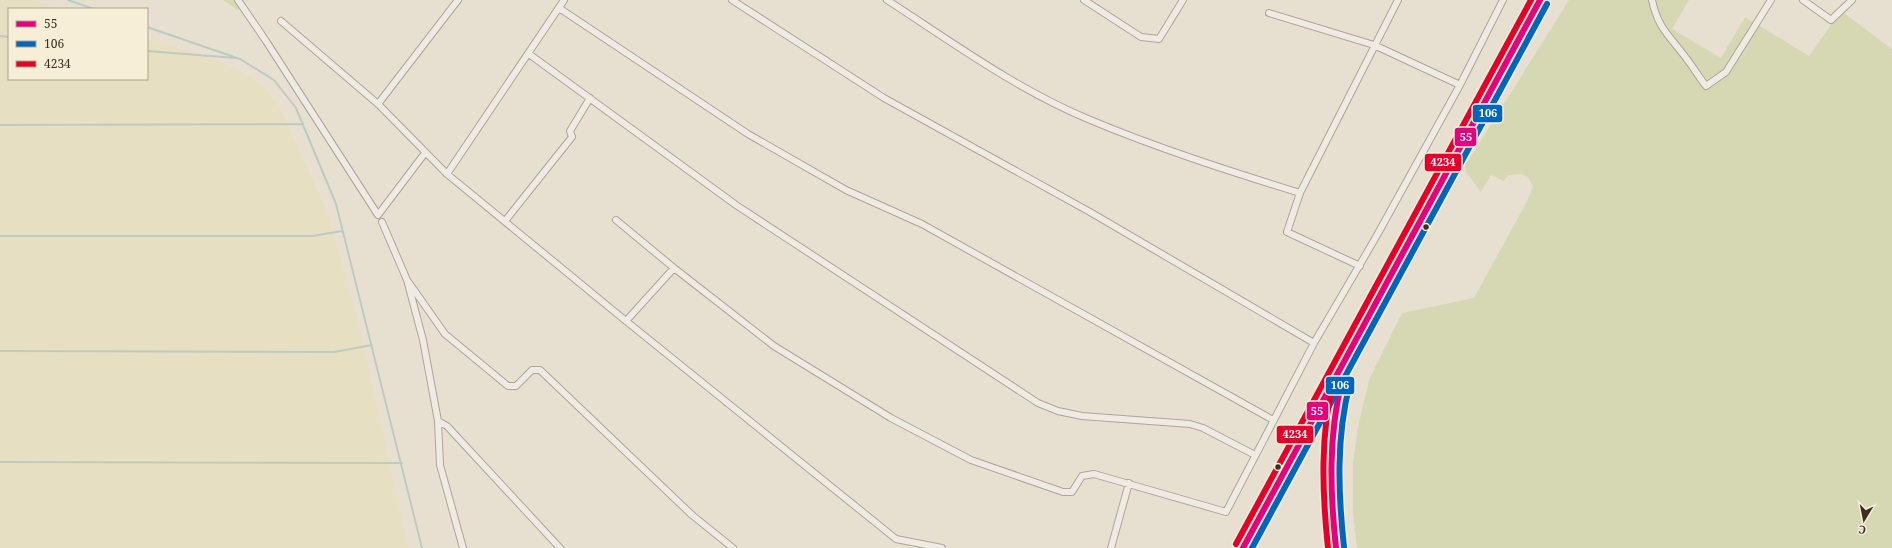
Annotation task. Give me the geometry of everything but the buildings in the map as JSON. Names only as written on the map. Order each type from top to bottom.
[{"type":"highway","points":[[1243,548],[1540,0]]},
{"type":"main road","points":[[1336,548],[1332,518],[1331,459],[1338,392],[1367,317]]},
{"type":"street","points":[[238,0],[378,215],[425,153]]},
{"type":"street","points":[[378,104],[458,0]]},
{"type":"street","points":[[447,174],[564,0]]},
{"type":"street","points":[[732,0],[884,98],[1090,212],[1314,343]]},
{"type":"street","points":[[887,0],[1019,84],[1087,118],[1226,170],[1300,193]]},
{"type":"street","points":[[1084,0],[1141,37],[1159,39],[1183,0]]},
{"type":"street","points":[[1360,266],[1287,232],[1300,193],[1398,0]]},
{"type":"street","points":[[616,220],[674,268],[774,346],[890,418],[971,460],[1063,492],[1072,492],[1082,476],[1094,474],[1226,512],[1314,343],[1360,266],[1460,85],[1503,0]]},
{"type":"street","points":[[1652,0],[1655,13],[1664,33],[1686,57],[1706,86],[1726,72],[1771,0]]},
{"type":"street","points":[[1803,0],[1831,20],[1852,0]]},
{"type":"street","points":[[559,8],[748,134],[846,190],[922,224],[1273,420]]},
{"type":"street","points":[[1269,13],[1374,46],[1460,85]]},
{"type":"street","points":[[280,21],[378,104],[447,174],[896,539],[942,548]]},
{"type":"street","points":[[529,54],[736,205],[1038,403],[1058,411],[1082,416],[1190,424],[1203,428],[1255,455]]},
{"type":"street","points":[[505,221],[572,137],[570,131],[590,98]]},
{"type":"street","points":[[382,222],[407,280],[423,340],[438,421],[440,465],[463,548]]},
{"type":"street","points":[[626,321],[674,268]]},
{"type":"street","points":[[407,280],[445,334],[508,386],[516,386],[532,370],[540,370],[692,514],[732,548]]},
{"type":"street","points":[[438,421],[447,426],[560,548]]},
{"type":"street","points":[[1111,548],[1129,483]]},
{"type":"shaded area","points":[[0,0],[33,0],[57,8],[8,8],[8,80],[148,80],[148,38],[229,65],[253,78],[269,92],[280,108],[325,207],[356,311],[408,548],[0,548]]},
{"type":"green space","points":[[223,0],[245,0],[238,10]]},
{"type":"green space","points":[[1569,0],[1689,0],[1672,29],[1721,58],[1745,17],[1809,56],[1841,11],[1892,49],[1892,548],[1357,548],[1353,514],[1353,463],[1358,427],[1369,380],[1402,313],[1474,298],[1525,205],[1533,187],[1528,177],[1522,174],[1508,175],[1504,181],[1491,175],[1481,192],[1466,172],[1465,166]]},
{"type":"waterway","points":[[68,0],[91,8]]},
{"type":"waterway","points":[[148,27],[240,59],[274,80],[296,108],[336,204],[422,548]]},
{"type":"waterway","points":[[0,36],[8,37]]},
{"type":"waterway","points":[[148,51],[236,58]]},
{"type":"waterway","points":[[0,125],[303,124]]},
{"type":"waterway","points":[[0,236],[312,236],[342,231]]},
{"type":"waterway","points":[[0,351],[334,352],[372,345]]},
{"type":"waterway","points":[[0,462],[402,463]]},
{"type":"transit line","name":"4234","points":[[1236,544],[1531,0]]},
{"type":"transit line","name":"55","points":[[1243,548],[1540,0]]},
{"type":"transit line","name":"106","points":[[1252,548],[1547,4]]},
{"type":"transit line","name":"4234","points":[[1328,548],[1324,505],[1324,442],[1329,400],[1334,379]]},
{"type":"transit line","name":"55","points":[[1336,548],[1332,506],[1332,443],[1337,402],[1342,381]]},
{"type":"transit line","name":"106","points":[[1344,547],[1340,506],[1340,444],[1345,403],[1350,383]]}]
